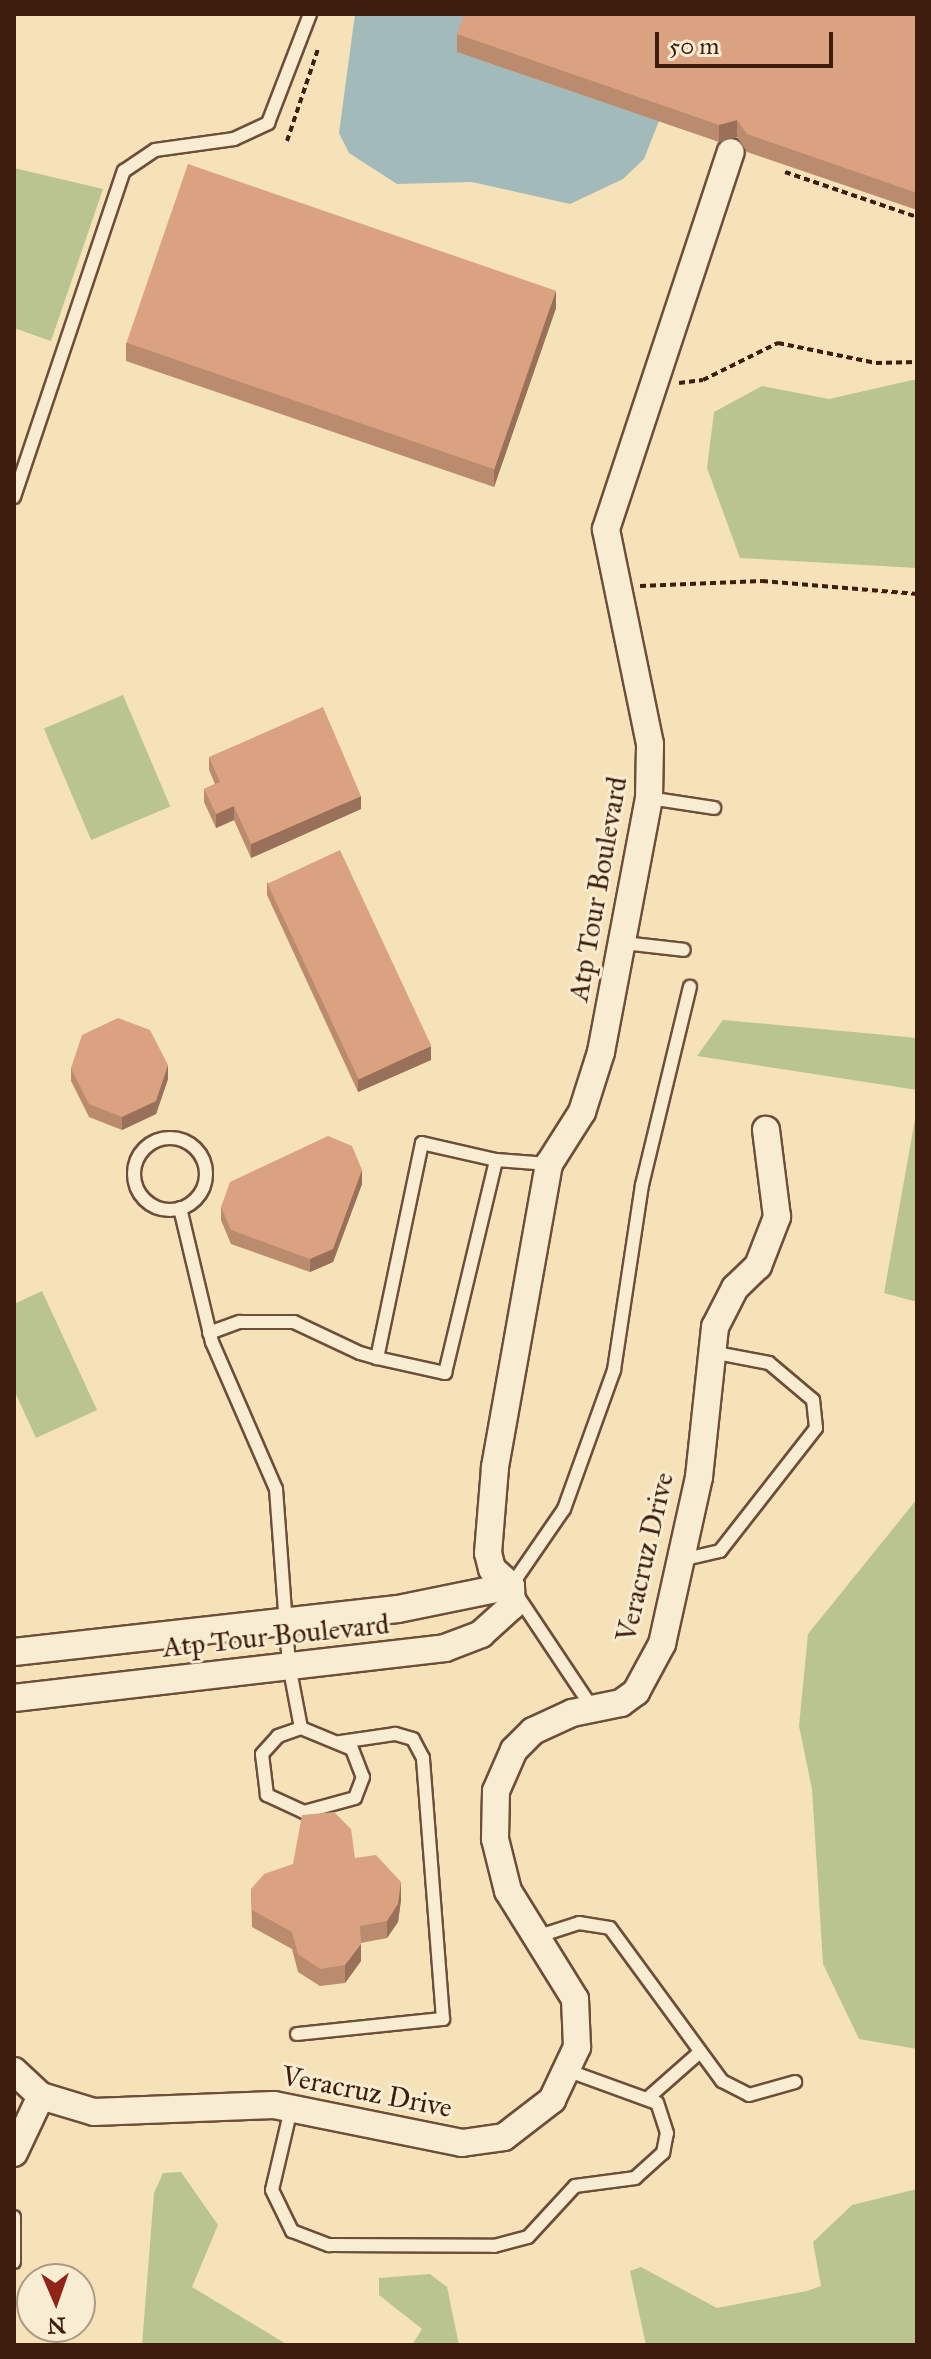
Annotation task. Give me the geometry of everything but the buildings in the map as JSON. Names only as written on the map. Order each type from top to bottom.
[{"type":"street","name":"Atp Tour Boulevard","points":[[14,1698],[445,1648],[501,1620],[512,1606],[511,1586],[492,1569],[488,1553],[495,1467],[549,1164],[582,1112],[623,943],[649,798],[650,744],[606,529],[731,152]]},
{"type":"street","name":"Veracruz Drive","points":[[41,2096],[127,2115],[238,2103],[291,2109],[399,2134],[483,2142],[538,2115],[569,2071],[579,2023],[575,1999],[536,1937],[499,1866],[496,1791],[510,1758],[533,1731],[621,1703],[647,1676],[681,1560],[712,1352],[722,1306],[758,1266],[777,1217],[766,1130]]},
{"type":"street","name":"Atp Tour Boulevard","points":[[14,1652],[287,1622],[511,1586]]},
{"type":"street","points":[[14,2071],[41,2096],[14,2153]]},
{"type":"lane","points":[[14,497],[124,171],[155,150],[234,139],[268,123],[310,14]]},
{"type":"lane","points":[[649,798],[714,808]]},
{"type":"lane","points":[[623,943],[684,950]]},
{"type":"lane","points":[[595,1711],[511,1586],[564,1509],[614,1370],[642,1185],[690,987]]},
{"type":"lane","points":[[157,1140],[190,1143],[204,1162],[199,1195],[180,1208],[157,1207],[135,1180],[139,1156],[157,1140]]},
{"type":"lane","points":[[377,1358],[422,1143],[496,1160],[549,1164]]},
{"type":"lane","points":[[209,1333],[240,1322],[294,1322],[377,1358],[445,1373],[496,1160]]},
{"type":"lane","points":[[180,1208],[209,1333],[276,1489],[289,1665],[301,1728]]},
{"type":"lane","points":[[681,1560],[720,1551],[816,1428],[813,1400],[769,1363],[712,1352]]},
{"type":"lane","points":[[301,1728],[340,1742],[360,1763],[363,1785],[355,1798],[320,1811],[277,1804],[262,1789],[262,1754],[278,1736],[301,1728]]},
{"type":"lane","points":[[297,2034],[443,2019],[423,1758],[413,1739],[395,1734],[340,1742]]},
{"type":"lane","points":[[536,1937],[579,1923],[610,1928],[700,2052],[737,2092],[766,2094],[795,2082]]},
{"type":"lane","points":[[649,2097],[700,2052]]},
{"type":"lane","points":[[291,2109],[272,2190],[292,2231],[329,2245],[494,2246],[528,2237],[575,2186],[635,2178],[657,2164],[667,2133],[649,2097],[569,2071]]},
{"type":"lane","points":[[14,2217],[14,2262]]},
{"type":"path","points":[[287,141],[320,42]]},
{"type":"path","points":[[785,172],[917,217]]},
{"type":"path","points":[[658,376],[695,382],[741,355],[787,342],[865,361],[917,362]]},
{"type":"path","points":[[617,587],[762,581],[917,594]]},
{"type":"green space","points":[[14,168],[103,189],[51,341],[14,328]]},
{"type":"green space","points":[[917,379],[917,568],[740,558],[707,468],[714,412],[762,386],[829,399]]},
{"type":"green space","points":[[123,695],[170,806],[91,840],[44,729]]},
{"type":"green space","points":[[723,1020],[917,1038],[917,1090],[697,1056]]},
{"type":"green space","points":[[917,1108],[917,1302],[884,1293]]},
{"type":"green space","points":[[42,1291],[97,1410],[36,1438],[14,1390],[14,1304]]},
{"type":"green space","points":[[917,1499],[917,2049],[859,2039],[823,1964],[812,1789],[799,1726],[808,1634]]},
{"type":"green space","points":[[181,2172],[218,2225],[192,2287],[288,2345],[142,2345],[154,2193],[163,2173]]},
{"type":"green space","points":[[917,2189],[917,2345],[646,2345],[630,2271],[641,2267],[717,2308],[807,2291],[821,2286],[813,2242],[852,2205]]},
{"type":"green space","points":[[430,2274],[447,2287],[459,2345],[412,2345],[422,2329],[379,2295],[379,2278]]},
{"type":"water","points":[[355,14],[470,14],[458,52],[659,121],[644,159],[623,179],[570,204],[472,182],[397,184],[349,153],[339,133]]}]
